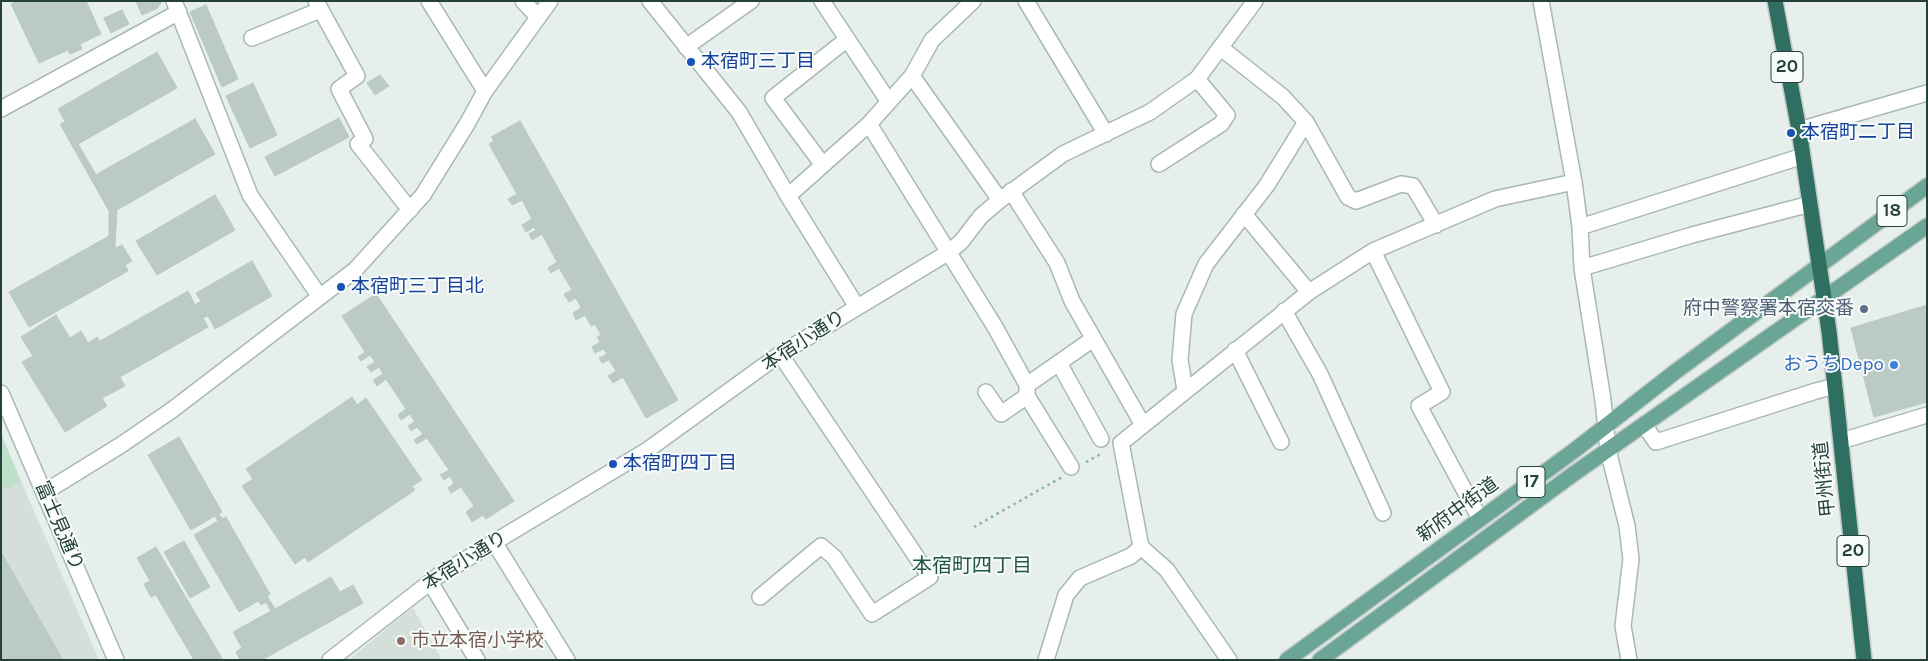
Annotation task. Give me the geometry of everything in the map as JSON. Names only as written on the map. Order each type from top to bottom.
[{"type":"highway","name":"20","points":[[1775,1],[1799,130],[1824,299]]},
{"type":"highway","name":"甲州街道","points":[[1824,299],[1832,354],[1864,660]]},
{"type":"main road","name":"18","points":[[1819,267],[1927,186]]},
{"type":"main road","name":"18","points":[[1824,299],[1927,226]]},
{"type":"main road","name":"新府中街道","points":[[1287,660],[1819,267]]},
{"type":"main road","name":"新府中街道","points":[[1325,658],[1644,424],[1824,299]]},
{"type":"street","points":[[428,1],[485,91]]},
{"type":"street","points":[[523,1],[538,17]]},
{"type":"street","points":[[45,492],[121,445],[172,410],[355,270],[424,194],[485,91],[550,1]]},
{"type":"street","points":[[650,1],[739,112],[788,196],[857,307]]},
{"type":"street","points":[[686,47],[751,1]]},
{"type":"street","points":[[822,1],[846,40],[889,102]]},
{"type":"street","points":[[788,196],[870,124],[912,76],[932,40],[957,6],[972,1]]},
{"type":"street","points":[[1026,1],[1106,134]]},
{"type":"street","points":[[1541,1],[1574,182],[1580,227],[1582,268],[1608,450],[1628,526],[1631,559],[1623,626],[1629,660]]},
{"type":"street","name":"本宿小通り","points":[[330,660],[430,582],[646,451],[780,354],[857,307],[903,282],[950,252],[961,242],[981,216],[1063,154],[1150,112],[1196,79],[1221,48],[1248,4]]},
{"type":"street","points":[[252,38],[318,5],[357,76],[339,89],[366,139],[358,144],[410,210]]},
{"type":"street","points":[[1,109],[176,6],[250,195],[320,296]]},
{"type":"street","points":[[823,165],[773,98],[846,40]]},
{"type":"street","points":[[1221,48],[1283,97],[1306,122],[1348,197],[1356,201],[1401,184],[1413,186],[1436,225]]},
{"type":"street","points":[[912,76],[1057,262],[1072,301],[1143,425]]},
{"type":"street","points":[[1159,164],[1220,124],[1226,115],[1196,79]]},
{"type":"street","points":[[1799,130],[1927,93]]},
{"type":"street","points":[[1185,390],[1180,360],[1184,314],[1206,264],[1267,185],[1306,122]]},
{"type":"street","points":[[870,124],[995,327],[1027,391],[1073,469]]},
{"type":"street","points":[[1580,227],[1803,156]]},
{"type":"street","points":[[1229,660],[1167,570],[1141,547],[1121,443],[1284,311],[1309,292],[1373,251],[1495,199],[1574,182]]},
{"type":"street","points":[[1582,268],[1692,235],[1811,208]]},
{"type":"street","points":[[1244,214],[1309,292]]},
{"type":"street","points":[[1373,251],[1442,392],[1419,406],[1480,519]]},
{"type":"street","points":[[1284,311],[1320,374],[1383,513]]},
{"type":"street","points":[[986,392],[1001,414],[1059,363],[1093,339]]},
{"type":"street","points":[[1236,350],[1281,442]]},
{"type":"street","points":[[760,598],[821,546],[834,557],[872,614],[930,577],[780,354]]},
{"type":"street","points":[[1059,363],[1101,439]]},
{"type":"street","points":[[1644,424],[1656,442],[1835,386]]},
{"type":"street","name":"富士見通り","points":[[1,393],[116,660]]},
{"type":"street","points":[[1841,441],[1927,415]]},
{"type":"street","points":[[494,542],[567,660]]},
{"type":"street","points":[[1046,660],[1066,595],[1080,578],[1131,556],[1141,547]]},
{"type":"street","points":[[430,582],[477,660]]},
{"type":"path","points":[[974,527],[1121,443]]},
{"type":"shaded area","points":[[1,434],[21,481],[99,660],[1,660]]},
{"type":"shaded area","name":"市立本宿小学校","points":[[413,608],[442,660],[349,660],[393,623]]},
{"type":"green space","points":[[1,434],[21,481],[5,490],[1,483]]},
{"type":"building","points":[[17,1],[86,1],[101,34],[80,44],[82,49],[70,54],[68,50],[39,63],[11,4]]},
{"type":"building","points":[[136,1],[160,1],[161,4],[158,8],[142,15]]},
{"type":"building","points":[[206,5],[238,79],[222,87],[190,12]]},
{"type":"building","points":[[122,10],[129,24],[111,33],[104,18]]},
{"type":"building","points":[[157,52],[177,88],[78,144],[58,109]]},
{"type":"building","points":[[380,75],[389,86],[375,95],[367,83]]},
{"type":"building","points":[[253,83],[277,135],[250,148],[226,96]]},
{"type":"building","points":[[339,118],[349,137],[275,176],[265,157]]},
{"type":"building","points":[[195,119],[215,154],[117,210],[97,174]]},
{"type":"building","points":[[520,121],[678,400],[646,418],[623,377],[613,383],[608,376],[616,371],[609,360],[602,363],[599,358],[607,354],[604,349],[595,353],[592,347],[600,342],[597,337],[601,335],[595,324],[591,326],[585,315],[576,320],[573,313],[581,308],[576,298],[569,302],[564,294],[572,290],[559,268],[551,273],[548,268],[557,262],[542,234],[532,240],[529,234],[536,230],[534,227],[526,232],[522,225],[532,219],[522,200],[512,205],[508,199],[517,194],[489,144],[494,141],[491,137]]},
{"type":"building","points":[[65,122],[117,210],[115,246],[116,248],[122,245],[132,261],[125,265],[128,271],[29,327],[9,292],[109,236],[109,211],[60,124]]},
{"type":"building","points":[[215,195],[235,230],[157,275],[136,241]]},
{"type":"building","points":[[252,261],[272,296],[215,329],[208,316],[203,318],[208,327],[120,377],[100,341],[188,291],[195,305],[201,301],[196,293]]},
{"type":"building","points":[[376,294],[514,501],[486,519],[483,515],[472,522],[466,512],[474,506],[461,487],[451,493],[448,488],[454,483],[450,476],[444,480],[440,475],[449,470],[427,438],[417,444],[414,440],[423,434],[417,427],[411,431],[408,426],[415,422],[410,414],[401,420],[398,415],[406,409],[386,379],[377,386],[373,380],[383,374],[379,367],[371,372],[367,367],[375,362],[370,355],[361,361],[358,357],[365,352],[342,316]]},
{"type":"building","name":"おうちDepo","points":[[1927,305],[1927,402],[1874,417],[1851,328]]},
{"type":"building","points":[[56,315],[70,338],[81,331],[88,343],[97,337],[125,386],[102,398],[107,406],[65,432],[22,362],[33,356],[21,337]]},
{"type":"building","points":[[352,397],[357,405],[366,398],[422,480],[412,486],[415,490],[308,562],[305,557],[295,564],[242,486],[253,479],[246,469]]},
{"type":"building","points":[[179,437],[222,512],[219,514],[222,519],[226,517],[270,594],[267,596],[275,609],[331,577],[340,592],[353,585],[363,603],[262,660],[240,660],[236,652],[242,648],[233,632],[271,611],[266,602],[261,605],[258,601],[239,612],[194,535],[218,521],[215,516],[191,530],[148,455]]},
{"type":"building","points":[[184,541],[210,587],[190,598],[164,552]]},
{"type":"building","points":[[156,547],[223,660],[194,660],[156,595],[151,597],[144,584],[150,581],[137,558]]},
{"type":"building","points":[[1,552],[63,660],[1,660]]},
{"type":"place","name":"本宿町三丁目","points":[[691,62]]},
{"type":"place","name":"本宿町二丁目","points":[[1791,133]]},
{"type":"place","name":"本宿町三丁目北","points":[[341,287]]},
{"type":"place","name":"府中警察署本宿交番","points":[[1864,309]]},
{"type":"place","name":"おうちDepo","points":[[1894,365]]},
{"type":"place","name":"本宿町四丁目","points":[[613,464]]},
{"type":"place","name":"市立本宿小学校","points":[[401,641]]},
{"type":"district","name":"本宿町四丁目","points":[[972,566]]}]
